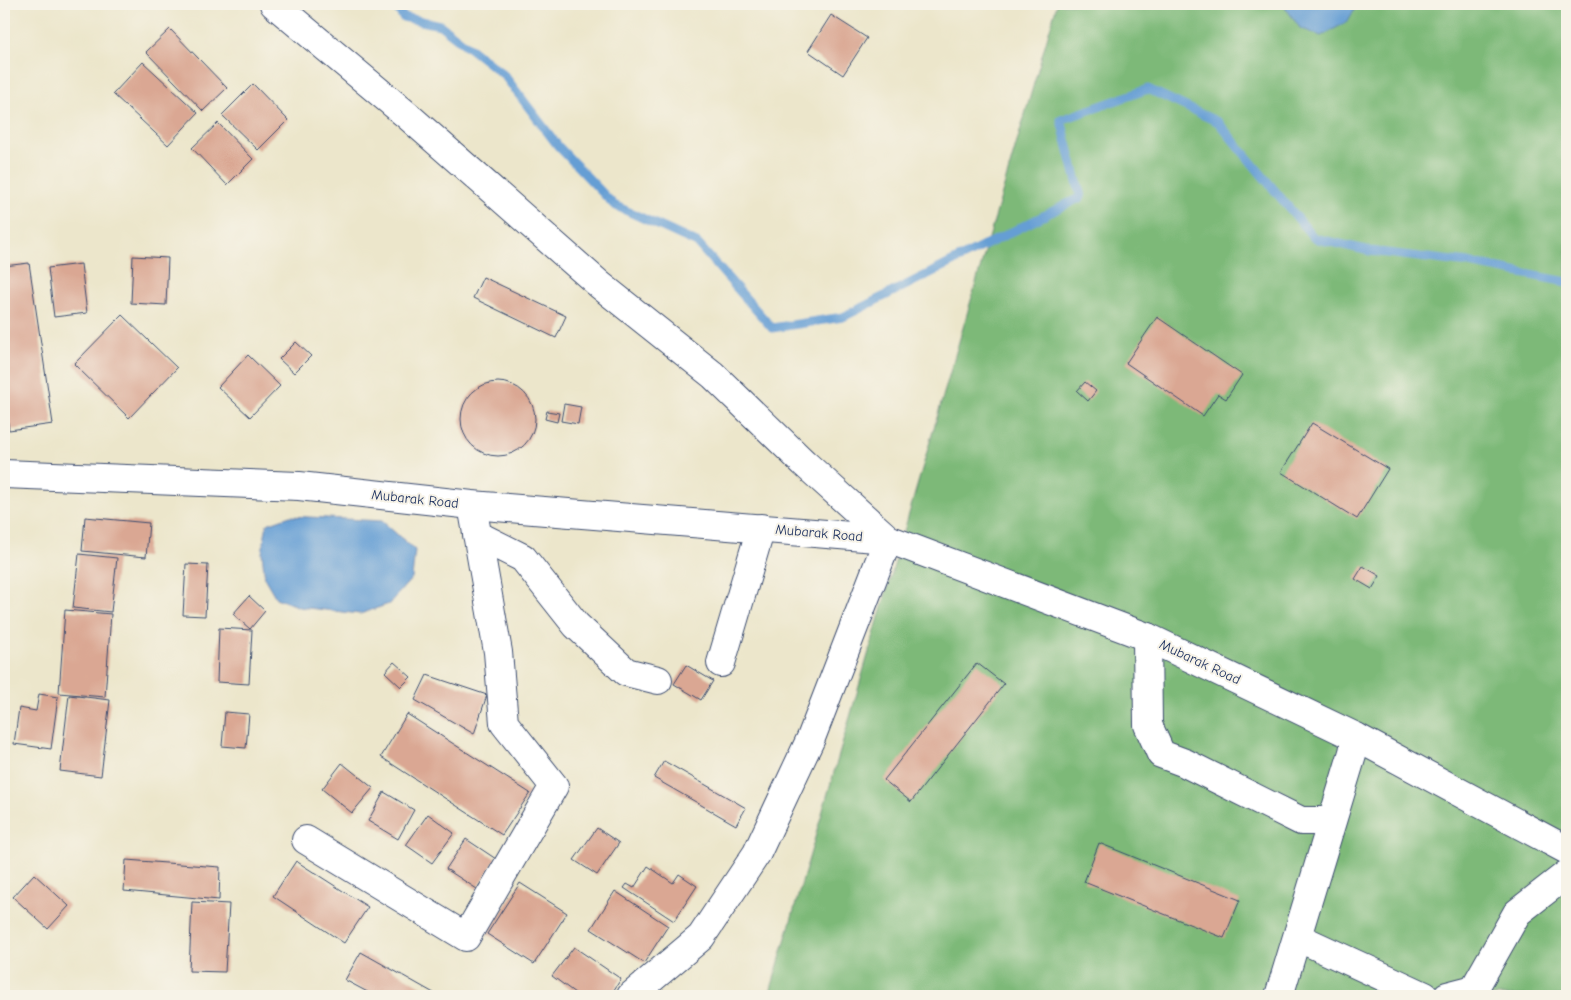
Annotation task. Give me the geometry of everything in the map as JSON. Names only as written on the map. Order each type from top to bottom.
[{"type":"street","points":[[274,4],[408,116],[600,285],[713,375],[804,463],[888,539],[811,738],[757,853],[701,937],[631,996]]},
{"type":"street","name":"Mubarak Road","points":[[4,474],[299,486],[472,505],[888,539],[1147,637],[1356,737],[1567,850]]},
{"type":"street","points":[[306,840],[466,937],[554,786],[504,723],[498,652],[472,505]]},
{"type":"street","points":[[721,663],[761,528]]},
{"type":"street","points":[[477,535],[522,558],[576,625],[626,672],[658,680]]},
{"type":"street","points":[[1147,637],[1148,725],[1161,754],[1185,763],[1301,820],[1332,821]]},
{"type":"street","points":[[1279,996],[1356,737]]},
{"type":"street","points":[[1447,996],[1474,989],[1517,913],[1567,874]]},
{"type":"street","points":[[1297,937],[1425,996]]},
{"type":"green space","points":[[1057,4],[1567,4],[1567,996],[769,996]]},
{"type":"water","points":[[1283,4],[1358,4],[1347,22],[1321,36],[1300,28]]},
{"type":"water","points":[[290,516],[382,521],[415,550],[412,578],[389,604],[360,614],[299,607],[276,598],[265,579],[262,553],[267,524]]},
{"type":"building","points":[[831,15],[867,38],[843,75],[808,51]]},
{"type":"building","points":[[170,29],[227,88],[203,111],[146,52]]},
{"type":"building","points":[[143,62],[198,113],[168,145],[113,94]]},
{"type":"building","points":[[253,84],[288,120],[258,150],[222,115]]},
{"type":"building","points":[[218,123],[253,159],[227,185],[192,148]]},
{"type":"building","points":[[133,256],[168,258],[166,305],[131,303]]},
{"type":"building","points":[[29,263],[53,424],[9,430],[4,397],[4,266]]},
{"type":"building","points":[[81,264],[87,313],[54,317],[48,268]]},
{"type":"building","points":[[483,277],[566,316],[556,338],[473,298]]},
{"type":"building","points":[[122,315],[177,368],[129,418],[74,364]]},
{"type":"building","points":[[1157,317],[1242,375],[1226,399],[1218,394],[1203,416],[1126,363]]},
{"type":"building","points":[[296,342],[311,356],[294,373],[279,359]]},
{"type":"building","points":[[248,355],[280,386],[250,417],[218,387]]},
{"type":"building","points":[[498,382],[512,385],[524,393],[532,405],[535,419],[532,433],[524,445],[512,453],[498,456],[484,453],[472,445],[464,433],[461,419],[464,405],[472,393],[484,385]]},
{"type":"building","points":[[1085,382],[1096,391],[1088,401],[1077,391]]},
{"type":"building","points":[[564,404],[581,407],[578,424],[561,421]]},
{"type":"building","points":[[547,411],[559,413],[557,422],[545,419]]},
{"type":"building","points":[[1312,423],[1388,469],[1357,519],[1281,472]]},
{"type":"building","points":[[85,517],[149,523],[146,557],[82,551]]},
{"type":"building","points":[[79,554],[117,558],[111,612],[73,608]]},
{"type":"building","points":[[186,564],[208,565],[205,616],[183,615]]},
{"type":"building","points":[[1363,566],[1380,576],[1372,589],[1355,579]]},
{"type":"building","points":[[249,596],[265,611],[250,629],[233,614]]},
{"type":"building","points":[[65,610],[111,614],[105,697],[59,693]]},
{"type":"building","points":[[219,628],[252,630],[249,684],[217,682]]},
{"type":"building","points":[[394,662],[411,677],[401,687],[385,672]]},
{"type":"building","points":[[977,663],[1004,684],[911,802],[884,780]]},
{"type":"building","points":[[686,665],[713,681],[701,700],[674,684]]},
{"type":"building","points":[[427,675],[487,695],[474,734],[415,700]]},
{"type":"building","points":[[39,694],[58,697],[51,749],[14,744],[19,708],[36,711]]},
{"type":"building","points":[[69,695],[110,700],[101,776],[60,771]]},
{"type":"building","points":[[225,712],[249,714],[246,748],[222,746]]},
{"type":"building","points":[[407,714],[530,793],[502,835],[381,757]]},
{"type":"building","points":[[664,761],[746,808],[736,825],[654,778]]},
{"type":"building","points":[[342,763],[373,788],[352,813],[322,789]]},
{"type":"building","points":[[384,792],[414,810],[398,839],[368,821]]},
{"type":"building","points":[[428,814],[454,833],[432,863],[406,845]]},
{"type":"building","points":[[597,828],[619,843],[597,875],[574,860]]},
{"type":"building","points":[[466,839],[496,859],[477,889],[446,869]]},
{"type":"building","points":[[1099,843],[1240,900],[1224,938],[1084,882]]},
{"type":"building","points":[[126,860],[220,867],[219,900],[124,891]]},
{"type":"building","points":[[296,861],[368,907],[344,943],[273,896]]},
{"type":"building","points":[[648,866],[673,883],[679,874],[697,886],[674,921],[624,888],[627,884],[634,888]]},
{"type":"building","points":[[34,874],[69,906],[48,929],[13,897]]},
{"type":"building","points":[[520,883],[567,913],[534,964],[487,934]]},
{"type":"building","points":[[615,891],[668,926],[644,963],[591,929]]},
{"type":"building","points":[[192,902],[229,904],[225,972],[189,971]]},
{"type":"building","points":[[574,947],[621,979],[610,996],[579,996],[552,976]]},
{"type":"building","points":[[361,952],[439,996],[375,996],[345,980]]},
{"type":"waterway","points":[[394,4],[403,17],[440,25],[504,75],[558,146],[614,205],[697,243],[772,328],[843,317],[1081,197],[1061,120],[1148,89],[1218,122],[1314,238],[1370,251],[1469,263],[1567,282]]}]
